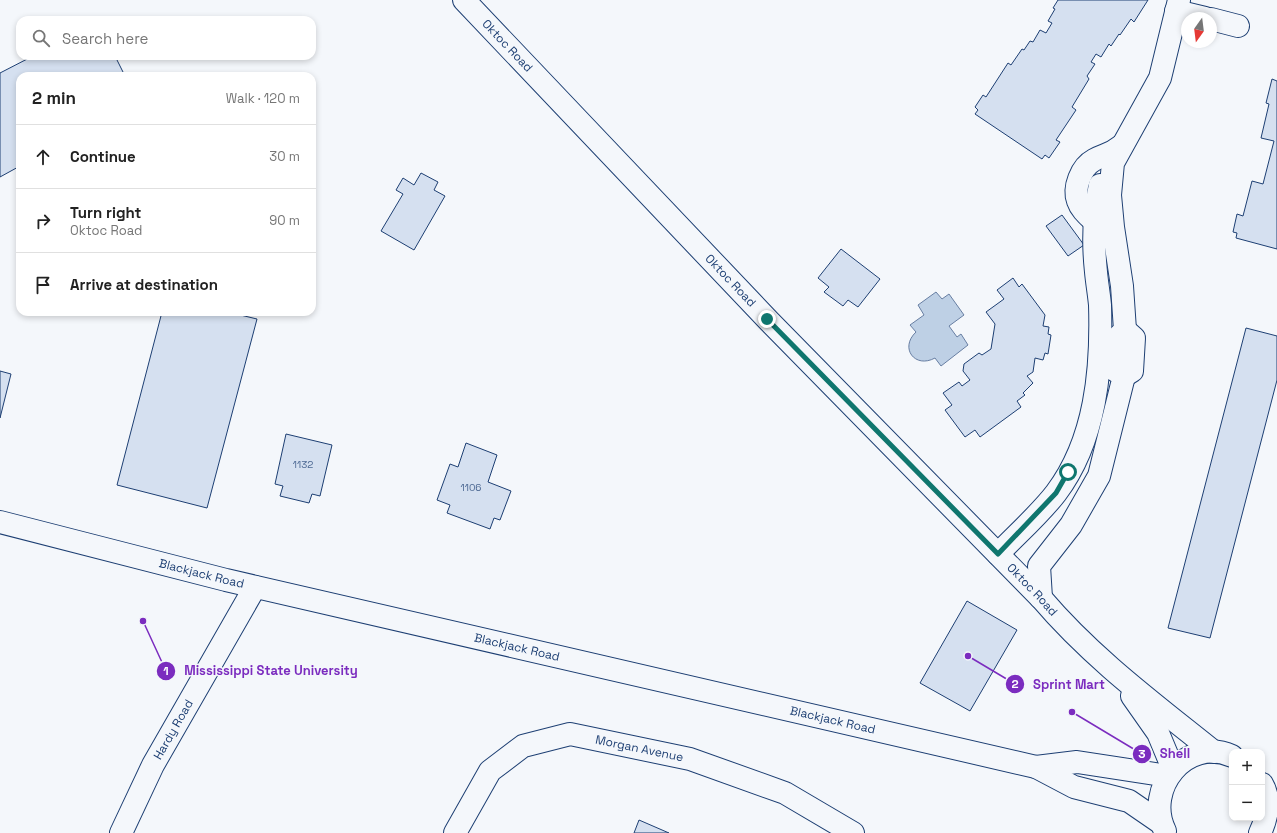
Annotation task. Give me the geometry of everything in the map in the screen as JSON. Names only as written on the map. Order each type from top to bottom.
[{"type":"street","name":"Oktoc Road","points":[[464,0],[769,321],[998,554],[1058,619],[1119,677],[1223,754]]},
{"type":"street","points":[[1040,598],[1039,566],[1071,525],[1099,476],[1124,376],[1116,371],[1118,337],[1125,330],[1122,286],[1113,227],[1110,195],[1113,163],[1160,78],[1178,5],[1193,12]]},
{"type":"street","points":[[1217,21],[1238,26]]},
{"type":"street","points":[[998,554],[1056,493],[1072,467],[1085,434],[1096,394],[1099,363],[1100,304],[1096,271],[1096,223],[1098,194],[1102,173],[1124,141]]},
{"type":"street","name":"Blackjack Road","points":[[0,522],[255,587],[1036,767],[1074,787],[1129,802],[1164,828]]},
{"type":"street","name":"Hardy Road","points":[[121,833],[153,765],[255,587]]},
{"type":"street","name":"Oktoc Road","points":[[1119,677],[1158,734],[1171,773]]},
{"type":"street","name":"Morgan Avenue","points":[[456,833],[490,771],[523,746],[570,734],[690,759],[785,793],[853,833]]},
{"type":"street","points":[[1171,773],[1185,760],[1199,754],[1223,754]]},
{"type":"street","name":"Blackjack Road","points":[[1036,767],[1077,762],[1123,771],[1171,773],[1160,794],[1159,809],[1164,828]]},
{"type":"street","points":[[1260,833],[1265,822],[1268,790]]},
{"type":"water","points":[[936,292],[942,299],[949,294],[964,315],[949,326],[957,337],[961,334],[968,345],[941,366],[935,358],[928,361],[916,359],[909,350],[911,338],[916,332],[910,325],[924,315],[918,305]]},
{"type":"building","points":[[1058,0],[1148,0],[1134,22],[1131,19],[1111,46],[1109,44],[1101,57],[1096,54],[1091,62],[1095,64],[1087,76],[1089,79],[1072,107],[1076,110],[1056,140],[1060,142],[1049,158],[1045,155],[1042,159],[975,114],[978,110],[975,107],[983,95],[986,97],[1008,63],[1011,65],[1022,49],[1024,50],[1030,41],[1033,42],[1040,30],[1046,33],[1052,23],[1048,21]]},
{"type":"building","points":[[25,60],[117,60],[123,72],[16,72],[16,168],[0,177],[0,73]]},
{"type":"building","points":[[1272,79],[1277,81],[1277,249],[1236,238],[1237,233],[1233,232],[1237,214],[1243,216],[1252,181],[1263,184],[1274,141],[1261,138],[1269,104],[1266,103]]},
{"type":"building","points":[[421,173],[438,182],[434,190],[445,196],[414,250],[381,231],[403,194],[396,190],[403,178],[414,185]]},
{"type":"building","points":[[1062,215],[1084,245],[1068,256],[1046,226]]},
{"type":"building","points":[[841,249],[880,279],[858,307],[848,300],[843,306],[824,292],[829,287],[818,278]]},
{"type":"building","points":[[1013,278],[1019,287],[1022,284],[1045,315],[1043,326],[1049,327],[1048,334],[1051,335],[1048,354],[1045,353],[1043,360],[1035,358],[1033,372],[1027,376],[1033,383],[1023,393],[1025,395],[1017,401],[1021,407],[980,437],[975,430],[965,437],[945,410],[952,405],[943,393],[959,382],[962,386],[970,380],[963,371],[964,364],[979,353],[982,355],[991,349],[995,324],[986,312],[1004,299],[997,290]]},
{"type":"building","points":[[161,316],[245,316],[257,319],[207,508],[117,485]]},
{"type":"building","points":[[1246,328],[1277,336],[1277,380],[1210,638],[1168,628]]},
{"type":"building","points":[[0,371],[11,374],[0,418]]},
{"type":"building","points":[[286,434],[332,445],[320,496],[312,494],[309,503],[280,496],[283,486],[275,484]]},
{"type":"building","points":[[466,443],[497,455],[488,482],[511,491],[500,520],[494,518],[490,529],[447,513],[450,505],[437,500],[450,464],[458,467]]},
{"type":"building","points":[[967,601],[1017,630],[970,711],[920,683]]},
{"type":"building","points":[[639,820],[669,833],[634,833]]},
{"type":"place","name":"Mississippi State University","points":[[143,621]]},
{"type":"place","name":"Sprint Mart","points":[[968,656]]},
{"type":"place","name":"Shell","points":[[1072,712]]},
{"type":"route","points":[[767,319],[998,554],[1056,493],[1068,472]]}]
